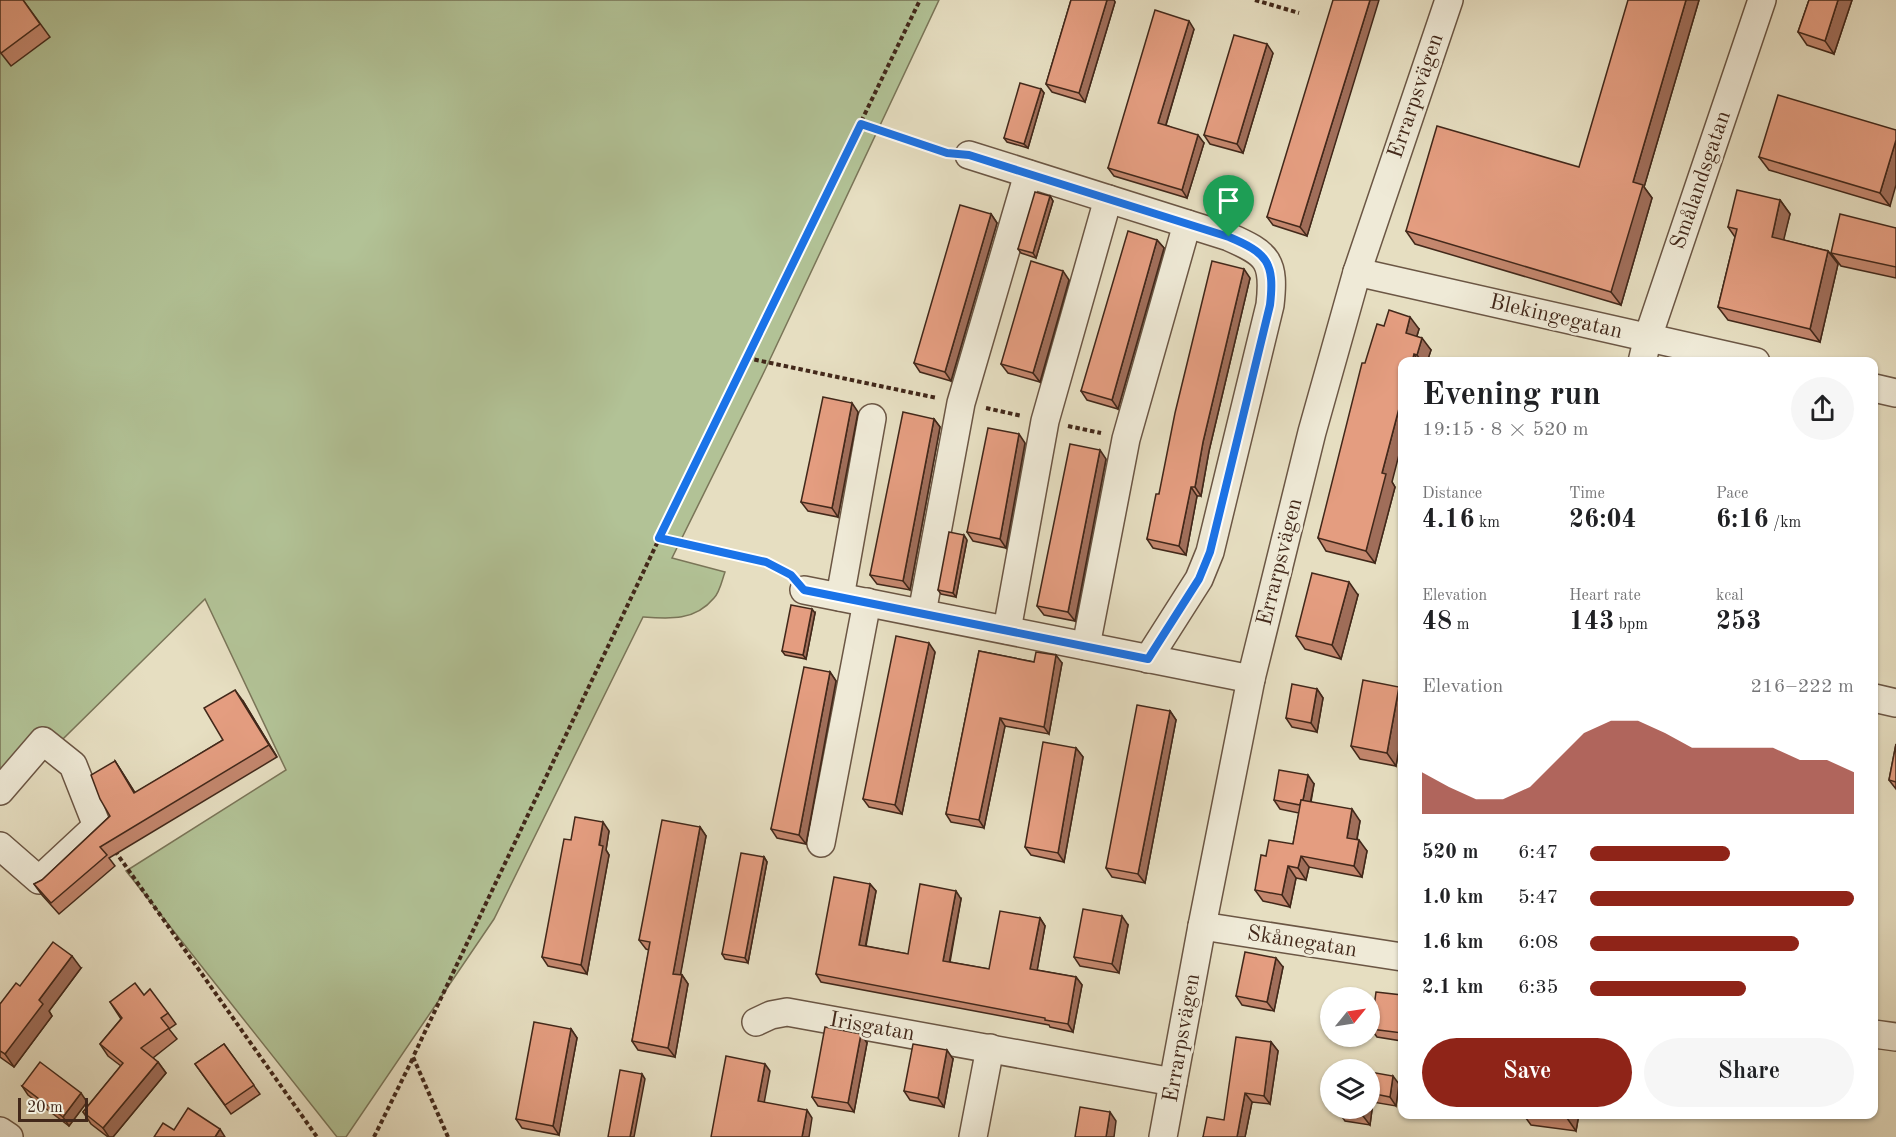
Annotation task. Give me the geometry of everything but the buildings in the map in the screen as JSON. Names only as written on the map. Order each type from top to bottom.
[{"type":"street","name":"Errarpsvägen","points":[[1163,1137],[1251,679],[1312,432],[1357,272],[1449,0]]},
{"type":"street","name":"Smålandsgatan","points":[[1645,349],[1761,0]]},
{"type":"street","points":[[969,155],[1229,237],[1257,250],[1269,267],[1272,289],[1270,305],[1207,559],[1199,579],[1148,659]]},
{"type":"street","points":[[922,613],[961,403],[1028,174]]},
{"type":"street","points":[[1006,630],[1045,421],[1108,199]]},
{"type":"street","points":[[1086,646],[1126,439],[1187,224]]},
{"type":"street","name":"Blekingegatan","points":[[1357,272],[1645,349],[1713,357]]},
{"type":"street","points":[[1878,389],[1896,393]]},
{"type":"street","points":[[840,597],[872,418]]},
{"type":"street","points":[[804,590],[1251,679]]},
{"type":"street","points":[[821,843],[867,602]]},
{"type":"street","points":[[1878,699],[1896,703]]},
{"type":"street","points":[[0,791],[43,741],[73,765],[97,826],[39,880],[0,846]]},
{"type":"street","name":"Skånegatan","points":[[1202,926],[1398,956]]},
{"type":"street","name":"Irisgatan","points":[[756,1022],[787,1011],[1173,1082]]},
{"type":"street","points":[[1878,1035],[1896,1037]]},
{"type":"street","points":[[974,1137],[990,1048]]},
{"type":"street","points":[[0,1131],[9,1137]]},
{"type":"path","points":[[374,1137],[659,538],[920,0]]},
{"type":"path","points":[[1255,0],[1299,13]]},
{"type":"path","points":[[861,124],[947,153],[969,155]]},
{"type":"path","points":[[659,538],[766,562],[791,575],[804,590]]},
{"type":"path","points":[[97,826],[317,1137]]},
{"type":"path","points":[[413,1057],[448,1137]]},
{"type":"green space","points":[[0,0],[939,0],[764,372],[672,558],[725,572],[718,593],[707,606],[690,615],[672,618],[643,617],[494,919],[346,1137],[337,1137],[126,871],[286,770],[205,599],[0,801]]},
{"type":"route","points":[[861,124],[947,153],[969,155],[1229,237],[1262,254],[1269,267],[1271,279],[1270,305],[1210,552],[1199,579],[1148,659],[804,590],[785,570],[766,562],[659,538],[861,124]]}]
